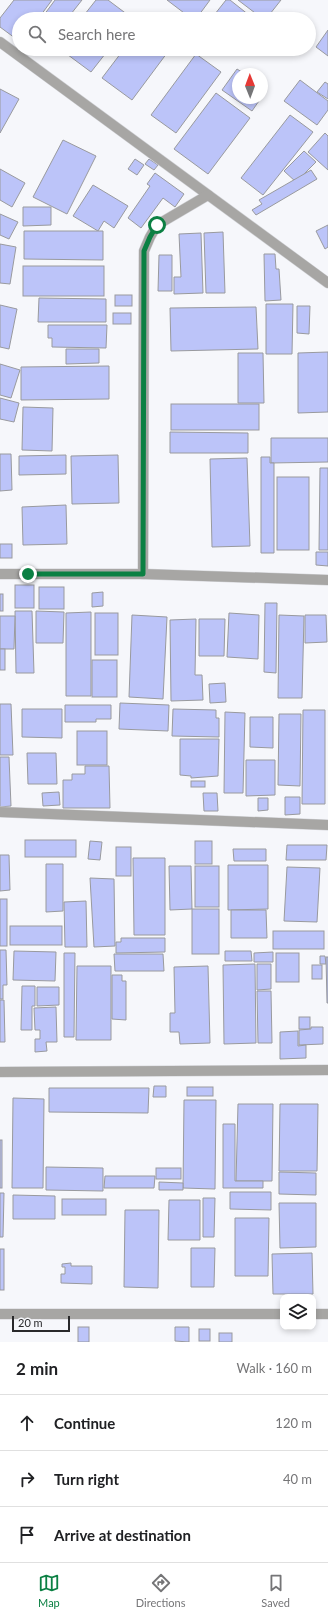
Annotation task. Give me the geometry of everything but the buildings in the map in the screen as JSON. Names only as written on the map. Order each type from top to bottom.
[{"type":"street","points":[[0,42],[12,51]]},
{"type":"street","points":[[19,56],[328,283]]},
{"type":"street","points":[[143,574],[144,251],[157,225],[208,195]]},
{"type":"street","points":[[0,574],[143,574],[328,580]]},
{"type":"street","points":[[0,812],[328,825]]},
{"type":"street","points":[[0,1072],[328,1070]]},
{"type":"street","points":[[0,1314],[280,1314]]},
{"type":"street","points":[[316,1314],[328,1314]]},
{"type":"route","points":[[28,574],[143,574],[144,251],[157,225]]}]
